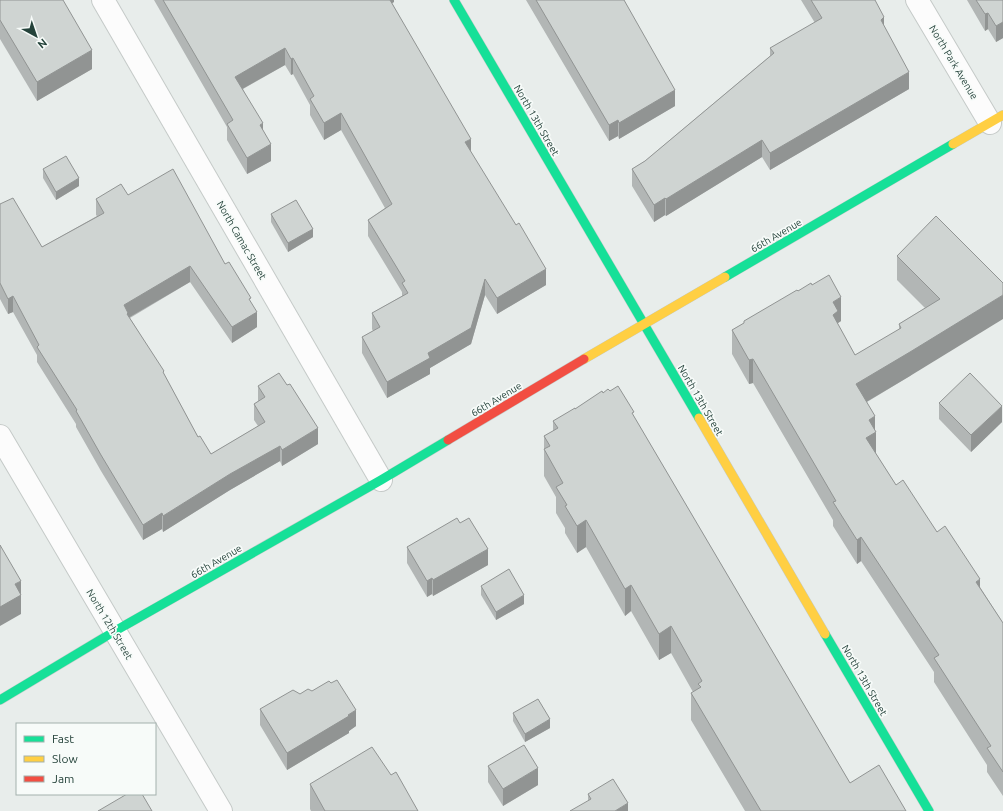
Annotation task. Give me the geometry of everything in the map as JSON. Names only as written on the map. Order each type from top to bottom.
[{"type":"street","name":"North Camac Street","points":[[103,0],[381,480]]},
{"type":"street","name":"North 13th Street","points":[[454,0],[929,811]]},
{"type":"street","name":"North Park Avenue","points":[[917,0],[996,119]]},
{"type":"street","name":"66th Avenue","points":[[0,700],[115,631],[381,480],[643,324],[996,119]]},
{"type":"street","name":"North 12th Street","points":[[0,436],[221,811]]},
{"type":"building","points":[[0,0],[63,0],[92,50],[37,82],[0,20]]},
{"type":"building","points":[[163,0],[390,0],[471,139],[465,142],[516,225],[519,223],[546,269],[497,298],[485,279],[471,328],[428,353],[430,358],[387,382],[362,337],[380,327],[372,313],[408,293],[402,283],[405,281],[368,220],[392,204],[341,113],[324,123],[310,99],[314,96],[293,58],[291,59],[285,48],[235,77],[263,123],[260,125],[271,144],[247,158],[227,124],[233,120]]},
{"type":"building","points":[[536,0],[624,0],[675,90],[619,123],[618,120],[609,125]]},
{"type":"building","points":[[811,0],[875,0],[884,17],[881,20],[909,72],[770,153],[762,140],[654,205],[632,169],[645,161],[774,53],[770,48],[822,18]]},
{"type":"building","points":[[976,0],[1003,0],[1003,22],[996,26],[988,13],[985,14]]},
{"type":"building","points":[[66,156],[79,178],[56,192],[43,169]]},
{"type":"building","points":[[173,169],[225,264],[229,262],[251,298],[249,299],[257,312],[232,327],[190,266],[124,305],[128,313],[127,314],[164,371],[163,372],[198,437],[200,436],[211,454],[265,422],[254,404],[265,397],[258,386],[279,373],[287,385],[290,384],[318,428],[282,450],[280,446],[230,474],[163,516],[162,513],[143,525],[101,455],[76,411],[77,410],[37,347],[39,345],[13,296],[8,299],[0,283],[0,204],[13,198],[42,247],[104,213],[96,199],[121,184],[128,195]]},
{"type":"building","points":[[296,200],[313,229],[288,243],[271,214]]},
{"type":"building","points":[[936,216],[1003,283],[1003,295],[856,384],[875,416],[869,420],[876,432],[866,438],[896,485],[903,480],[937,532],[945,526],[980,579],[976,582],[1003,623],[1003,772],[987,748],[991,746],[934,658],[939,655],[861,537],[857,540],[833,502],[836,501],[753,359],[749,360],[732,330],[744,323],[744,321],[797,290],[798,291],[811,283],[812,285],[829,275],[841,297],[833,302],[838,311],[833,315],[855,355],[901,328],[899,324],[940,299],[897,256]]},
{"type":"building","points":[[970,373],[1002,406],[971,435],[939,403]]},
{"type":"building","points":[[618,386],[634,412],[632,413],[850,783],[879,765],[906,811],[761,811],[691,693],[701,687],[698,684],[702,681],[671,626],[659,634],[631,585],[625,589],[586,520],[577,526],[556,487],[563,483],[544,449],[550,446],[544,436],[558,428],[553,421],[575,409],[602,391],[603,393],[608,389],[610,391]]},
{"type":"building","points":[[457,518],[460,523],[469,518],[488,549],[433,580],[432,578],[427,581],[407,547]]},
{"type":"building","points":[[0,545],[21,581],[15,584],[21,595],[0,607]]},
{"type":"building","points":[[509,569],[524,595],[496,612],[481,586]]},
{"type":"building","points":[[337,680],[356,710],[348,715],[349,716],[287,753],[260,709],[293,690],[300,694],[308,689],[312,691],[329,681],[331,683]]},
{"type":"building","points":[[538,699],[550,719],[525,734],[513,713]]},
{"type":"building","points":[[524,745],[538,768],[503,789],[488,766]]},
{"type":"building","points":[[372,747],[391,775],[396,772],[418,811],[325,811],[310,784]]},
{"type":"building","points":[[613,779],[628,803],[615,811],[570,811],[591,799],[588,794]]},
{"type":"building","points":[[125,795],[143,795],[152,811],[98,811]]},
{"type":"traffic: fast","points":[[454,0],[699,418]]},
{"type":"traffic: fast","points":[[725,277],[953,144]]},
{"type":"traffic: fast","points":[[0,700],[115,631],[381,480],[448,440]]},
{"type":"traffic: fast","points":[[825,634],[929,811]]},
{"type":"traffic: slow","points":[[953,144],[1003,115]]},
{"type":"traffic: slow","points":[[584,359],[725,277]]},
{"type":"traffic: slow","points":[[699,418],[825,634]]},
{"type":"traffic: jam","points":[[448,440],[584,359]]}]
